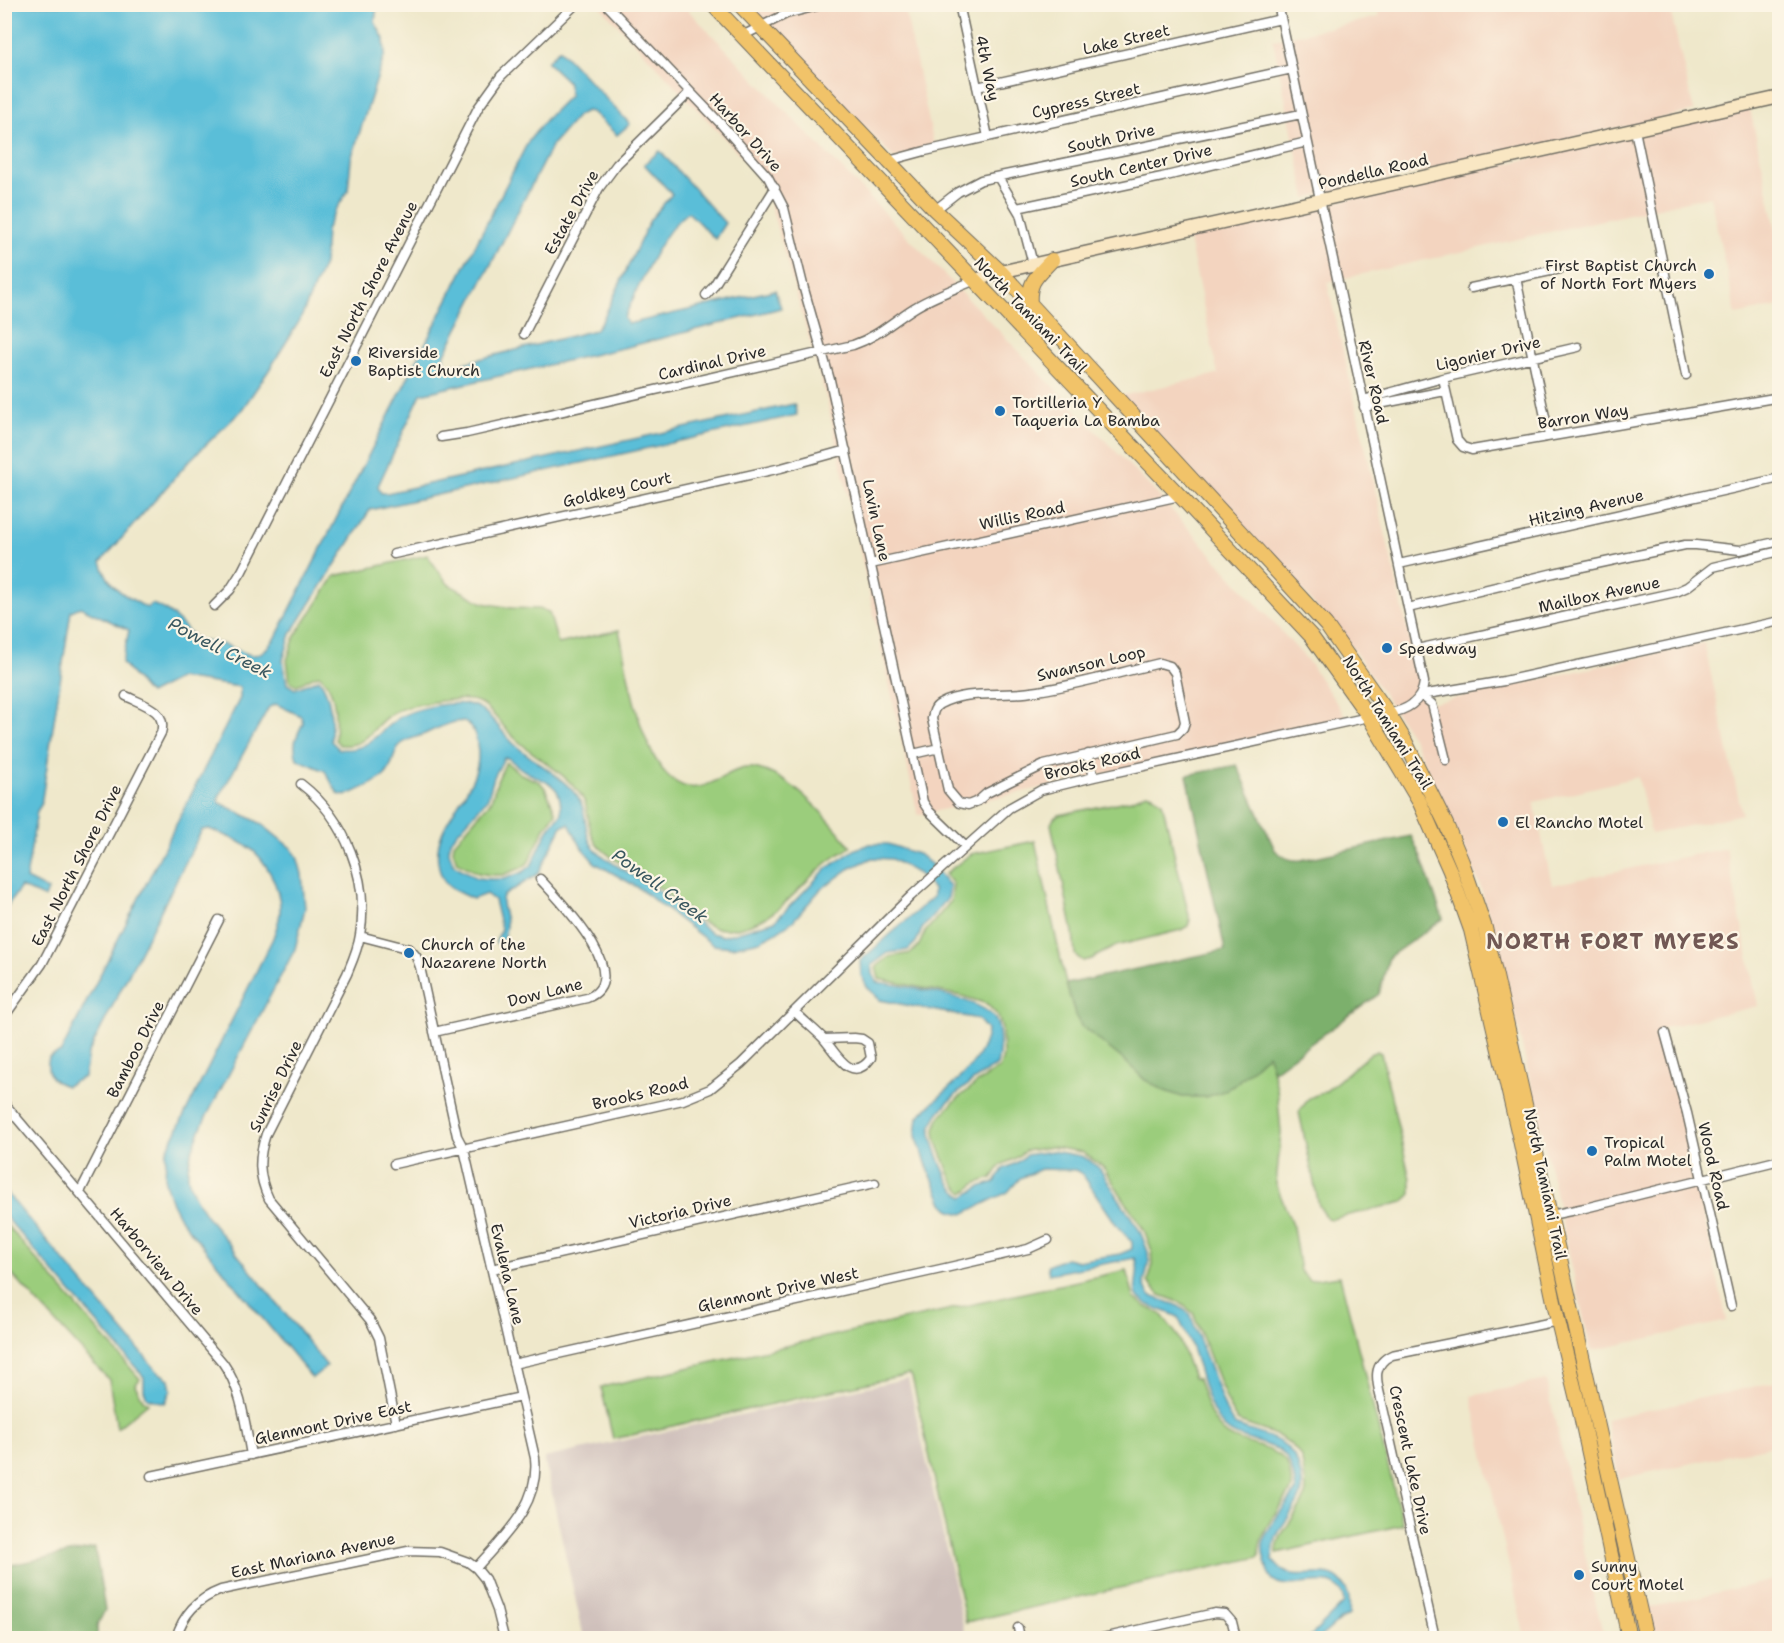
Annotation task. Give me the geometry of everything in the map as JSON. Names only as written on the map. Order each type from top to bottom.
[{"type":"main road","name":"North Tamiami Trail","points":[[712,4],[1311,636],[1369,717],[1420,803],[1450,871],[1471,930],[1613,1491],[1646,1638]]},
{"type":"main road","name":"North Tamiami Trail","points":[[739,4],[935,210],[1001,272],[1326,625],[1388,712],[1405,741],[1462,862],[1485,928],[1494,964],[1543,1217],[1558,1321],[1629,1638]]},
{"type":"main road","name":"Pondella Road","points":[[975,280],[1033,264],[1779,97]]},
{"type":"main road","points":[[1030,304],[1032,282],[1052,260]]},
{"type":"main road","points":[[1180,496],[1197,496],[1216,504]]},
{"type":"main road","points":[[1349,688],[1372,707],[1388,712]]},
{"type":"main road","points":[[1369,717],[1383,723],[1405,741]]},
{"type":"main road","points":[[1471,930],[1479,942],[1484,958],[1494,964]]},
{"type":"main road","points":[[1481,974],[1493,983],[1503,1007]]},
{"type":"main road","points":[[1588,1456],[1595,1463],[1602,1483],[1613,1491]]},
{"type":"main road","points":[[1598,1502],[1609,1510],[1615,1529],[1624,1539]]},
{"type":"street","name":"East North Shore Avenue","points":[[214,606],[230,590],[242,571],[478,108],[501,76],[576,4]]},
{"type":"street","name":"Harbor Drive","points":[[606,4],[721,124],[775,188],[706,295]]},
{"type":"street","points":[[742,36],[786,14],[825,4]]},
{"type":"street","name":"4th Way","points":[[959,4],[988,137]]},
{"type":"street","name":"River Road","points":[[1278,4],[1333,269],[1424,682],[1421,695]]},
{"type":"street","name":"Lake Street","points":[[977,87],[1281,19]]},
{"type":"street","name":"Cypress Street","points":[[888,161],[1292,69]]},
{"type":"street","name":"Estate Drive","points":[[524,334],[599,188],[617,164],[689,93]]},
{"type":"street","name":"South Drive","points":[[935,210],[958,192],[981,180],[1300,114]]},
{"type":"street","points":[[1635,130],[1686,375]]},
{"type":"street","name":"South Center Drive","points":[[1017,208],[1162,177],[1307,142]]},
{"type":"street","points":[[998,177],[1023,222],[1033,264]]},
{"type":"street","name":"Lavin Lane","points":[[775,188],[784,208],[823,353],[923,802],[929,811],[965,846]]},
{"type":"street","points":[[1472,288],[1560,269]]},
{"type":"street","points":[[1516,278],[1549,436]]},
{"type":"street","name":"Cardinal Drive","points":[[441,437],[853,345],[873,337],[916,307],[975,280]]},
{"type":"street","name":"Ligonier Drive","points":[[1363,403],[1443,378],[1578,347]]},
{"type":"street","name":"Barron Way","points":[[1443,378],[1457,440],[1463,447],[1472,450],[1779,397]]},
{"type":"street","points":[[1405,388],[1407,399]]},
{"type":"street","name":"Ligonier Drive","points":[[1363,403],[1407,399],[1445,391]]},
{"type":"street","name":"Goldkey Court","points":[[394,554],[781,468],[846,450]]},
{"type":"street","name":"Hitzing Avenue","points":[[1399,564],[1779,478]]},
{"type":"street","name":"Willis Road","points":[[871,564],[1180,496]]},
{"type":"street","points":[[1408,608],[1685,545],[1740,549],[1779,541]]},
{"type":"street","name":"Mailbox Avenue","points":[[1417,649],[1676,592],[1687,587],[1713,567],[1779,551]]},
{"type":"street","points":[[1388,712],[1408,708],[1421,695],[1504,681],[1779,621]]},
{"type":"street","name":"Swanson Loop","points":[[1160,663],[1173,669],[1185,715],[1185,722],[1180,731],[1166,737],[1088,754],[1044,765],[987,793],[978,801],[968,805],[959,803],[948,790],[933,712],[942,703],[968,696],[1032,692],[1160,663]]},
{"type":"street","points":[[1421,695],[1432,704],[1446,760]]},
{"type":"street","name":"East North Shore Drive","points":[[4,1017],[29,985],[47,955],[161,733],[162,721],[157,711],[126,696]]},
{"type":"street","name":"Brooks Road","points":[[394,1164],[692,1097],[718,1084],[795,1012],[944,865],[1009,808],[1025,798],[1053,786],[1369,717]]},
{"type":"street","points":[[912,754],[939,748]]},
{"type":"street","points":[[1088,754],[1094,777]]},
{"type":"street","name":"Sunrise Drive","points":[[301,784],[315,795],[336,822],[351,850],[362,898],[360,936],[347,974],[266,1134],[261,1153],[260,1175],[269,1199],[364,1312],[375,1329],[396,1424]]},
{"type":"street","name":"Dow Lane","points":[[434,1032],[587,998],[596,994],[603,987],[602,968],[585,930],[540,879]]},
{"type":"street","name":"Bamboo Drive","points":[[80,1192],[219,920]]},
{"type":"street","name":"Evalena Lane","points":[[360,936],[401,945],[416,956],[457,1136],[464,1149],[535,1458],[536,1477],[525,1509],[476,1568]]},
{"type":"street","points":[[795,1012],[824,1039],[841,1062],[858,1068],[871,1058],[868,1043],[862,1039],[824,1039]]},
{"type":"street","name":"Wood Road","points":[[1665,1034],[1731,1306]]},
{"type":"street","name":"Harborview Drive","points":[[4,1103],[228,1370],[239,1395],[251,1455]]},
{"type":"street","points":[[1543,1217],[1779,1160]]},
{"type":"street","name":"Victoria Drive","points":[[492,1269],[875,1183]]},
{"type":"street","name":"Glenmont Drive West","points":[[513,1364],[1028,1249],[1048,1240]]},
{"type":"street","name":"Crescent Lake Drive","points":[[1435,1638],[1383,1408],[1377,1367],[1383,1359],[1392,1355],[1558,1321]]},
{"type":"street","name":"Glenmont Drive East","points":[[151,1476],[521,1397]]},
{"type":"street","name":"East Mariana Avenue","points":[[176,1638],[183,1620],[194,1606],[212,1594],[231,1588],[380,1556],[419,1550],[449,1555],[468,1562],[476,1568]]},
{"type":"street","points":[[476,1568],[490,1588],[504,1638]]},
{"type":"street","points":[[1101,1638],[1215,1613],[1225,1614],[1232,1622],[1236,1638]]},
{"type":"street","points":[[1018,1628],[1020,1638]]},
{"type":"shaded area","points":[[599,5],[683,5],[1159,496],[1308,661],[1348,720],[918,815],[827,400],[769,200],[758,175],[747,162]]},
{"type":"shaded area","points":[[748,5],[904,5],[935,150],[895,159]]},
{"type":"shaded area","points":[[1377,5],[1669,5],[1694,111],[1306,198],[1273,40],[1379,17]]},
{"type":"shaded area","points":[[1750,109],[1779,243],[1779,306],[1736,315],[1710,196],[1327,282],[1425,705],[1704,643],[1742,814],[1651,834],[1638,777],[1534,802],[1552,885],[1726,848],[1758,1006],[1662,1028],[1727,1321],[1591,1351],[1522,1045],[1480,885],[1450,815],[1412,737],[1351,646],[1274,559],[1121,396],[1218,374],[1188,235]]},
{"type":"shaded area","points":[[908,1378],[966,1638],[584,1638],[544,1458]]},
{"type":"shaded area","points":[[1546,1380],[1604,1638],[1525,1638],[1471,1396]]},
{"type":"shaded area","points":[[1779,1381],[1779,1444],[1619,1479],[1606,1419]]},
{"type":"shaded area","points":[[1779,1579],[1779,1638],[1655,1638],[1648,1608]]},
{"type":"green space","points":[[427,555],[448,584],[483,603],[549,612],[558,644],[619,630],[639,720],[659,764],[672,779],[688,787],[697,787],[745,768],[767,772],[795,788],[808,799],[851,847],[822,867],[774,912],[763,919],[738,928],[716,928],[693,916],[657,886],[599,847],[590,830],[583,799],[574,786],[513,737],[480,703],[449,700],[409,707],[391,714],[358,743],[340,745],[335,740],[334,704],[325,681],[319,675],[296,685],[290,681],[287,660],[295,636],[335,576]]},
{"type":"green space","points":[[506,762],[521,774],[540,782],[556,813],[545,828],[528,863],[503,875],[478,873],[457,862],[453,851],[454,843],[491,801]]},
{"type":"green space","points":[[1237,765],[1275,850],[1287,858],[1301,860],[1411,836],[1443,919],[1389,957],[1379,994],[1273,1071],[1268,1054],[1233,1086],[1221,1092],[1206,1097],[1182,1097],[1145,1080],[1081,1026],[1066,984],[1225,950],[1187,775]]},
{"type":"green space","points":[[1147,793],[1162,802],[1190,920],[1188,926],[1181,930],[1116,946],[1083,961],[1075,955],[1073,932],[1051,824],[1059,815],[1131,800]]},
{"type":"green space","points":[[1035,841],[1066,984],[1076,1017],[1082,1026],[1145,1080],[1206,1097],[1233,1086],[1268,1054],[1277,1088],[1281,1133],[1276,1184],[1293,1227],[1300,1271],[1309,1280],[1340,1276],[1403,1525],[1277,1553],[1281,1536],[1304,1498],[1306,1484],[1301,1458],[1295,1448],[1280,1437],[1237,1421],[1230,1409],[1193,1313],[1179,1302],[1160,1295],[1148,1282],[1153,1264],[1152,1251],[1144,1230],[1103,1167],[1082,1152],[1052,1147],[1025,1151],[1001,1165],[992,1178],[977,1183],[964,1193],[952,1179],[936,1139],[937,1123],[951,1104],[1000,1067],[1003,1056],[1002,1029],[998,1016],[987,1004],[962,996],[879,979],[876,967],[889,957],[911,953],[919,945],[925,932],[951,901],[953,884],[945,874],[971,854]]},
{"type":"green space","points":[[1377,1051],[1381,1053],[1411,1183],[1411,1194],[1403,1202],[1332,1219],[1327,1218],[1319,1206],[1299,1112],[1309,1098],[1326,1091],[1370,1054]]},
{"type":"green space","points":[[4,1222],[140,1379],[135,1385],[144,1401],[148,1403],[117,1428],[109,1380],[5,1267]]},
{"type":"green space","points":[[1127,1270],[1134,1298],[1161,1314],[1178,1336],[1193,1378],[1198,1379],[1207,1405],[1221,1429],[1237,1440],[1276,1453],[1288,1466],[1292,1489],[1266,1529],[1259,1557],[966,1622],[912,1377],[909,1374],[613,1439],[601,1387]]},
{"type":"green space","points":[[95,1548],[105,1610],[97,1626],[97,1638],[5,1638],[5,1566]]},
{"type":"water","name":"Powell Creek","points":[[5,5],[377,5],[375,22],[384,39],[385,54],[351,159],[348,191],[326,230],[324,264],[300,320],[241,411],[190,460],[101,562],[108,579],[118,590],[147,608],[152,604],[165,610],[177,619],[196,640],[221,644],[251,655],[262,652],[276,637],[528,142],[546,119],[570,95],[567,81],[547,62],[559,49],[630,124],[617,135],[592,112],[586,111],[578,115],[552,145],[444,356],[445,364],[452,366],[595,330],[603,319],[650,220],[672,194],[644,164],[660,151],[725,223],[715,239],[688,212],[678,221],[659,246],[643,276],[624,318],[628,324],[775,290],[781,308],[627,347],[421,394],[378,486],[381,493],[794,404],[797,415],[370,510],[291,634],[283,660],[287,684],[295,689],[319,679],[329,701],[331,741],[339,749],[358,748],[365,745],[397,719],[421,709],[440,705],[467,704],[481,709],[514,744],[563,781],[577,796],[583,807],[591,844],[596,850],[661,893],[711,933],[723,936],[775,921],[826,869],[856,849],[870,844],[888,844],[920,855],[932,865],[950,886],[948,898],[908,950],[888,953],[872,965],[877,982],[941,994],[975,1005],[987,1011],[995,1019],[999,1029],[997,1065],[956,1094],[938,1114],[933,1124],[931,1133],[933,1141],[950,1183],[964,1197],[980,1187],[995,1182],[1003,1169],[1026,1155],[1052,1151],[1081,1156],[1100,1169],[1140,1231],[1148,1252],[1149,1262],[1144,1283],[1147,1291],[1150,1296],[1177,1305],[1190,1314],[1226,1411],[1234,1425],[1275,1439],[1290,1451],[1296,1460],[1302,1490],[1298,1502],[1277,1537],[1273,1561],[1283,1571],[1290,1574],[1322,1574],[1336,1578],[1348,1594],[1349,1615],[1319,1638],[1309,1638],[1344,1603],[1340,1590],[1332,1584],[1321,1582],[1285,1585],[1275,1581],[1268,1573],[1263,1551],[1264,1541],[1271,1525],[1296,1491],[1291,1466],[1282,1452],[1233,1434],[1218,1420],[1178,1317],[1138,1297],[1135,1258],[1049,1274],[1047,1266],[1066,1258],[1078,1261],[1120,1254],[1132,1249],[1132,1242],[1118,1227],[1083,1175],[1076,1170],[1041,1169],[1020,1178],[1008,1192],[963,1214],[951,1211],[943,1203],[916,1136],[918,1117],[970,1066],[984,1043],[987,1030],[978,1019],[880,1000],[867,987],[861,975],[860,961],[933,897],[933,889],[919,874],[892,859],[872,858],[849,869],[820,890],[793,921],[760,941],[732,947],[713,945],[637,887],[595,863],[582,848],[569,824],[562,826],[538,874],[503,896],[506,929],[499,945],[496,942],[501,929],[494,900],[486,894],[473,899],[453,890],[442,877],[438,862],[441,837],[467,790],[477,766],[477,746],[471,727],[461,721],[455,722],[406,741],[397,749],[389,770],[383,777],[346,796],[338,794],[325,771],[297,759],[295,745],[303,723],[301,716],[276,704],[269,707],[218,799],[220,803],[260,823],[291,848],[297,856],[302,874],[305,908],[295,949],[202,1125],[192,1151],[188,1171],[192,1190],[206,1215],[327,1366],[312,1378],[181,1220],[165,1183],[166,1152],[273,938],[279,921],[280,902],[275,884],[266,866],[254,851],[243,843],[209,829],[202,830],[88,1054],[84,1077],[66,1086],[56,1082],[50,1076],[48,1068],[49,1057],[61,1052],[240,698],[240,687],[180,678],[149,694],[122,663],[129,630],[80,607],[71,611],[41,805],[37,811],[26,879],[48,890],[45,898],[21,887],[5,909]],"holes":[[[504,758],[508,758],[521,769],[556,789],[561,803],[561,814],[548,830],[531,866],[523,872],[504,879],[477,878],[454,865],[449,852],[450,841],[488,798],[494,777]]]},
{"type":"water","points":[[4,1190],[158,1372],[169,1379],[171,1390],[165,1403],[147,1398],[144,1390],[144,1377],[5,1216]]},
{"type":"place","name":"First Baptist Church of North Fort Myers","points":[[1709,274]]},
{"type":"place","name":"Riverside Baptist Church","points":[[356,361]]},
{"type":"place","name":"Tortilleria Y Taqueria La Bamba","points":[[1000,411]]},
{"type":"place","name":"Speedway","points":[[1387,648]]},
{"type":"place","name":"El Rancho Motel","points":[[1503,822]]},
{"type":"place","name":"Church of the Nazarene North","points":[[409,953]]},
{"type":"place","name":"Tropical Palm Motel","points":[[1592,1151]]},
{"type":"place","name":"Sunny Court Motel","points":[[1579,1575]]},
{"type":"district","name":"NORTH FORT MYERS","points":[[1613,941]]}]
